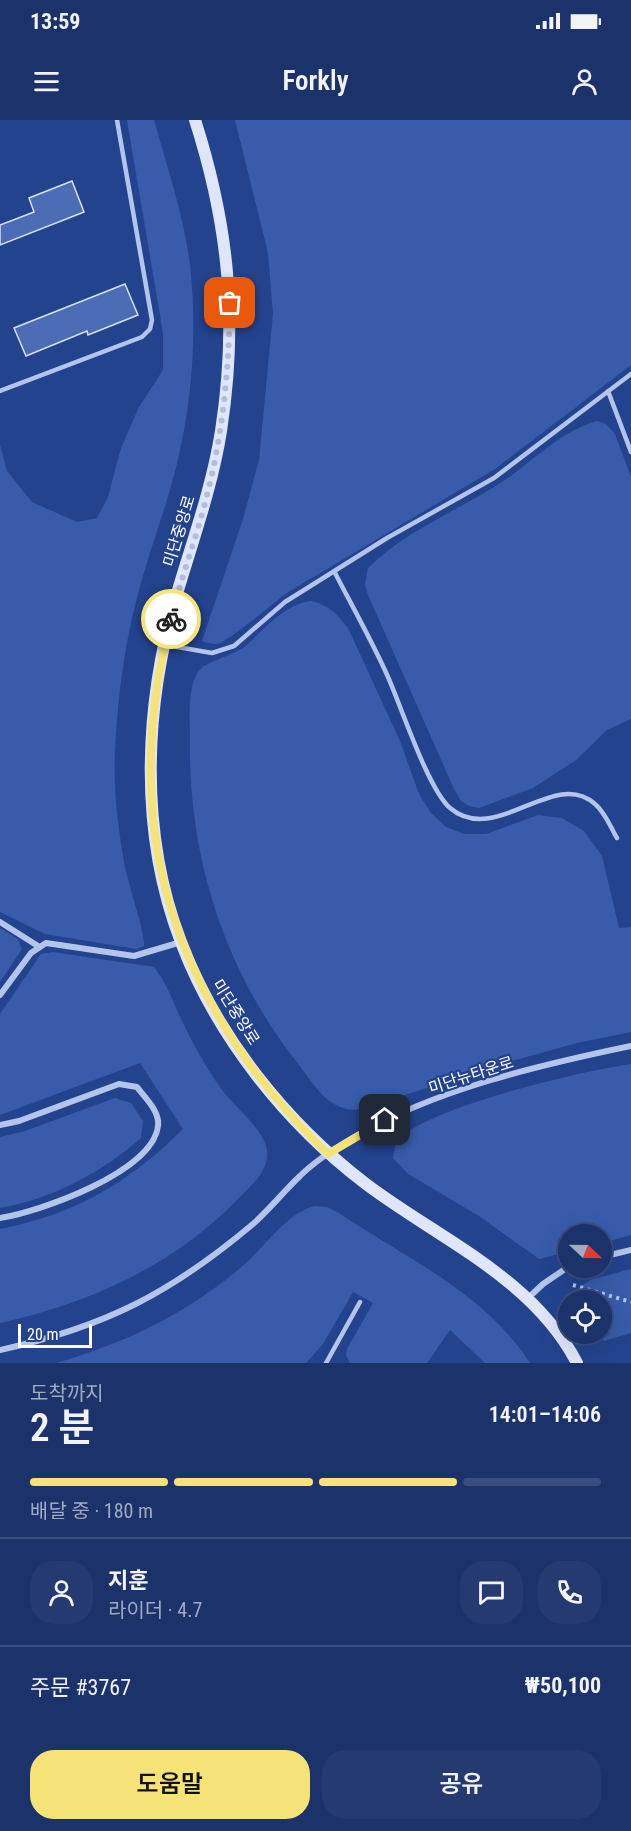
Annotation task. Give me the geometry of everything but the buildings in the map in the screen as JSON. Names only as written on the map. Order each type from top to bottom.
[{"type":"street","name":"미단중앙로","points":[[195,120],[218,209],[230,282],[229,363],[220,433],[206,499],[164,644],[153,699],[150,777],[157,842],[169,907],[198,982],[231,1039],[276,1099],[328,1154],[368,1185],[488,1266],[527,1299],[554,1327],[577,1363]]},
{"type":"street","points":[[0,922],[38,946]]},
{"type":"street","points":[[0,995],[38,946],[46,943],[134,956],[181,942]]},
{"type":"street","name":"미단뉴타운로","points":[[328,1154],[385,1120],[447,1096],[568,1059],[631,1046]]},
{"type":"street","points":[[0,1125],[19,1121],[119,1084],[137,1087],[157,1113],[158,1127],[152,1143],[126,1166],[90,1189],[44,1208],[0,1218]]},
{"type":"street","points":[[0,1350],[92,1325],[177,1283],[255,1222],[302,1174],[328,1154]]},
{"type":"street","points":[[612,1255],[631,1250]]},
{"type":"street","points":[[527,1299],[558,1274]]},
{"type":"lane","points":[[0,391],[142,337],[150,329],[152,320],[117,120]]},
{"type":"lane","points":[[164,644],[212,653],[223,652],[234,646],[285,602],[494,478],[631,374]]},
{"type":"lane","points":[[608,391],[631,452]]},
{"type":"lane","points":[[334,571],[387,675],[422,758],[448,807],[473,820],[488,819],[560,795],[572,794],[586,797],[597,805],[617,838]]},
{"type":"lane","points":[[326,1363],[360,1302]]},
{"type":"path","points":[[573,1284],[631,1302]]},
{"type":"shaded area","points":[[127,120],[154,120],[184,228],[190,265],[193,313],[190,387],[183,435],[170,489],[137,597],[118,706],[115,794],[125,867],[144,940],[144,946],[136,949],[45,934],[0,912],[0,445],[7,471],[32,502],[77,522],[97,518],[108,497],[121,448],[139,407],[163,370],[163,333]]},
{"type":"shaded area","points":[[235,120],[631,120],[631,365],[495,469],[290,591],[241,629],[216,644],[202,641],[243,519],[259,460],[273,314],[268,253]]},
{"type":"shaded area","points":[[597,421],[606,424],[615,434],[631,477],[631,719],[607,730],[576,760],[533,788],[479,808],[469,806],[461,801],[454,789],[368,595],[365,584],[368,568],[400,542],[508,478],[550,445],[573,431]]},
{"type":"shaded area","points":[[311,601],[332,611],[348,628],[400,741],[419,794],[431,813],[446,827],[464,834],[486,834],[538,815],[562,818],[584,831],[602,856],[619,928],[631,927],[631,1032],[577,1043],[512,1061],[357,1110],[338,1106],[330,1101],[311,1081],[273,1029],[250,992],[231,952],[216,912],[204,870],[196,827],[191,783],[190,714],[192,687],[201,668],[248,644],[292,607]]},
{"type":"shaded area","points":[[0,928],[18,939],[22,949],[0,982]]},
{"type":"shaded area","points":[[53,952],[154,967],[167,987],[211,1074],[261,1136],[267,1151],[267,1159],[258,1178],[213,1223],[158,1262],[98,1293],[66,1305],[0,1323],[0,1229],[52,1215],[99,1194],[142,1165],[183,1129],[140,1063],[0,1115],[0,1014],[41,954]]},
{"type":"shaded area","points":[[631,1064],[631,1235],[612,1240],[612,1224],[558,1224],[558,1254],[539,1259],[479,1216],[408,1174],[393,1158],[396,1141],[414,1128],[440,1116],[507,1092]]},
{"type":"shaded area","points":[[115,1098],[131,1103],[143,1121],[141,1138],[126,1151],[75,1183],[38,1198],[0,1208],[0,1137],[25,1131]]},
{"type":"shaded area","points":[[315,1206],[327,1207],[339,1213],[467,1296],[511,1338],[530,1363],[485,1363],[450,1330],[427,1363],[350,1363],[346,1355],[347,1349],[373,1303],[353,1292],[323,1344],[306,1363],[56,1363],[136,1334],[173,1315],[219,1285],[254,1256],[278,1230],[296,1215]]},
{"type":"shaded area","points":[[631,1269],[631,1333],[612,1339],[612,1290],[576,1290],[590,1280],[612,1278],[612,1274]]},
{"type":"way so far","points":[[171,619],[206,499],[220,433],[229,363],[230,303]]},
{"type":"route","points":[[171,619],[153,699],[150,777],[157,842],[169,907],[198,982],[231,1039],[276,1099],[328,1154],[385,1120]]}]
